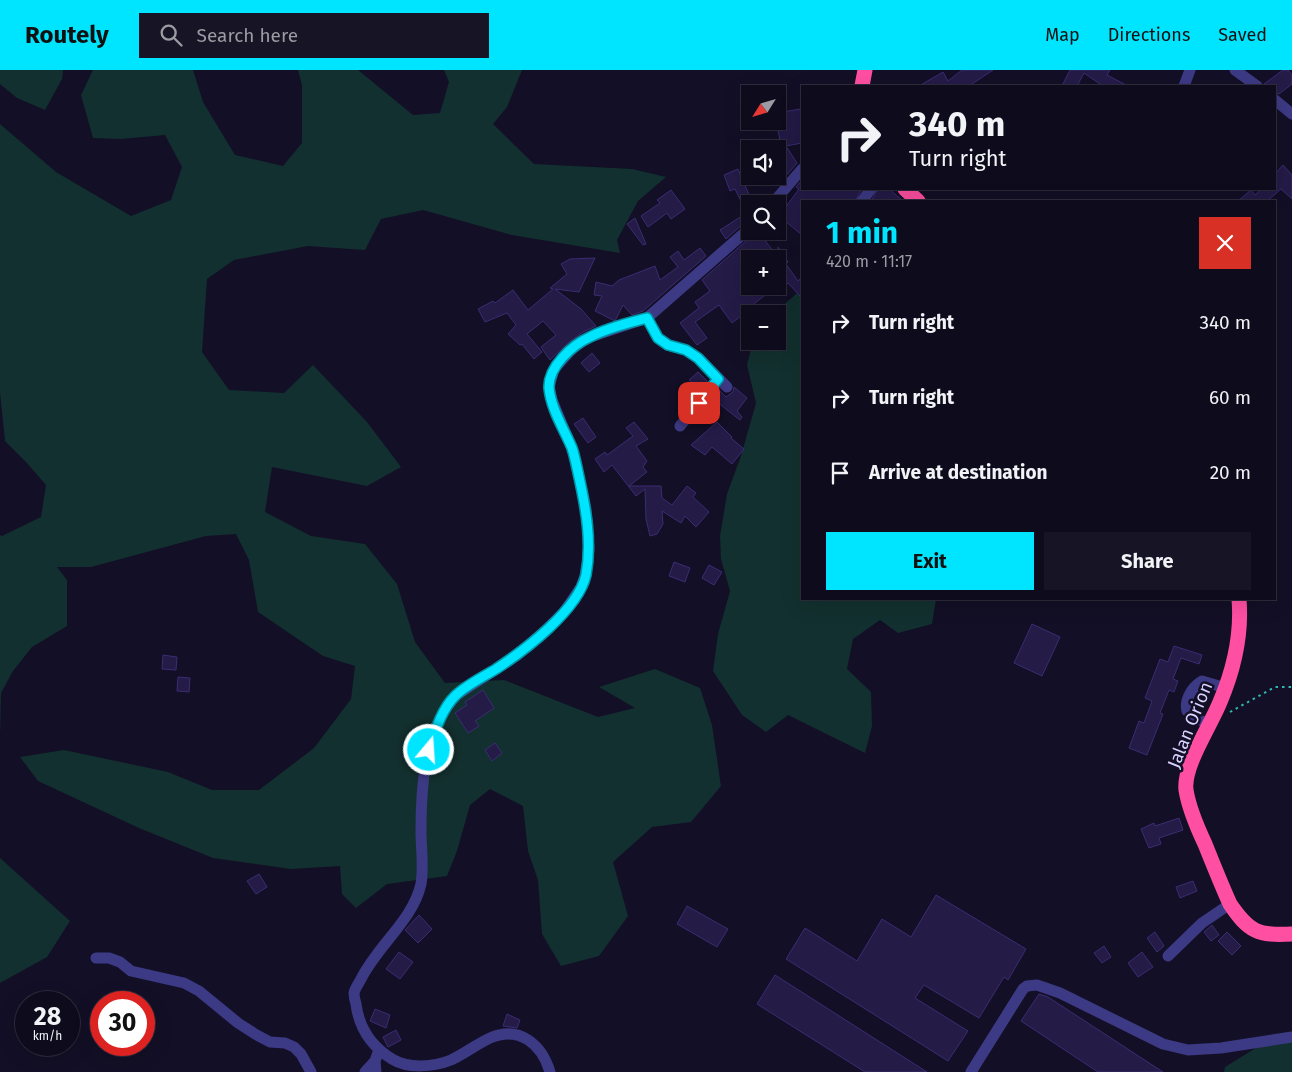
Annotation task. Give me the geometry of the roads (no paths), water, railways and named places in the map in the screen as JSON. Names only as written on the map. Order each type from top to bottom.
[{"type":"highway","points":[[862,85],[865,70]]},
{"type":"highway","points":[[906,190],[917,200]]},
{"type":"highway","name":"Jalan Orion","points":[[1239,600],[1240,634],[1232,672],[1191,764],[1187,776],[1186,789],[1193,816],[1230,904],[1247,926],[1256,931],[1272,935],[1292,934]]},
{"type":"street","points":[[1184,85],[1190,70]]},
{"type":"street","points":[[1235,70],[1256,85]]},
{"type":"street","points":[[1276,101],[1292,114]]},
{"type":"street","points":[[780,195],[801,170]]},
{"type":"street","points":[[377,1061],[370,1040],[360,1024],[354,993],[372,959],[411,910],[421,883],[422,782],[429,750],[439,721],[457,694],[516,656],[545,631],[564,612],[581,587],[585,576],[589,550],[586,509],[573,451],[552,400],[549,387],[550,378],[560,362],[572,349],[587,338],[647,318],[741,236]]},
{"type":"street","points":[[647,318],[658,338],[668,345],[686,350],[698,358],[728,387]]},
{"type":"street","points":[[680,426],[718,379]]},
{"type":"street","points":[[1210,725],[1187,711],[1185,704],[1195,685],[1202,681],[1226,688]]},
{"type":"street","points":[[1168,956],[1202,924],[1230,904]]},
{"type":"street","points":[[96,958],[109,958],[120,962],[131,971],[184,983],[199,991],[238,1023],[255,1034],[270,1042],[294,1047],[301,1054],[311,1072]]},
{"type":"street","points":[[971,1072],[1023,989],[1033,985],[1060,993],[1163,1044],[1188,1050],[1222,1048],[1292,1037]]},
{"type":"street","points":[[364,1072],[377,1061],[394,1060],[420,1066],[452,1059],[500,1035],[520,1036],[532,1041],[544,1058],[550,1072]]}]
